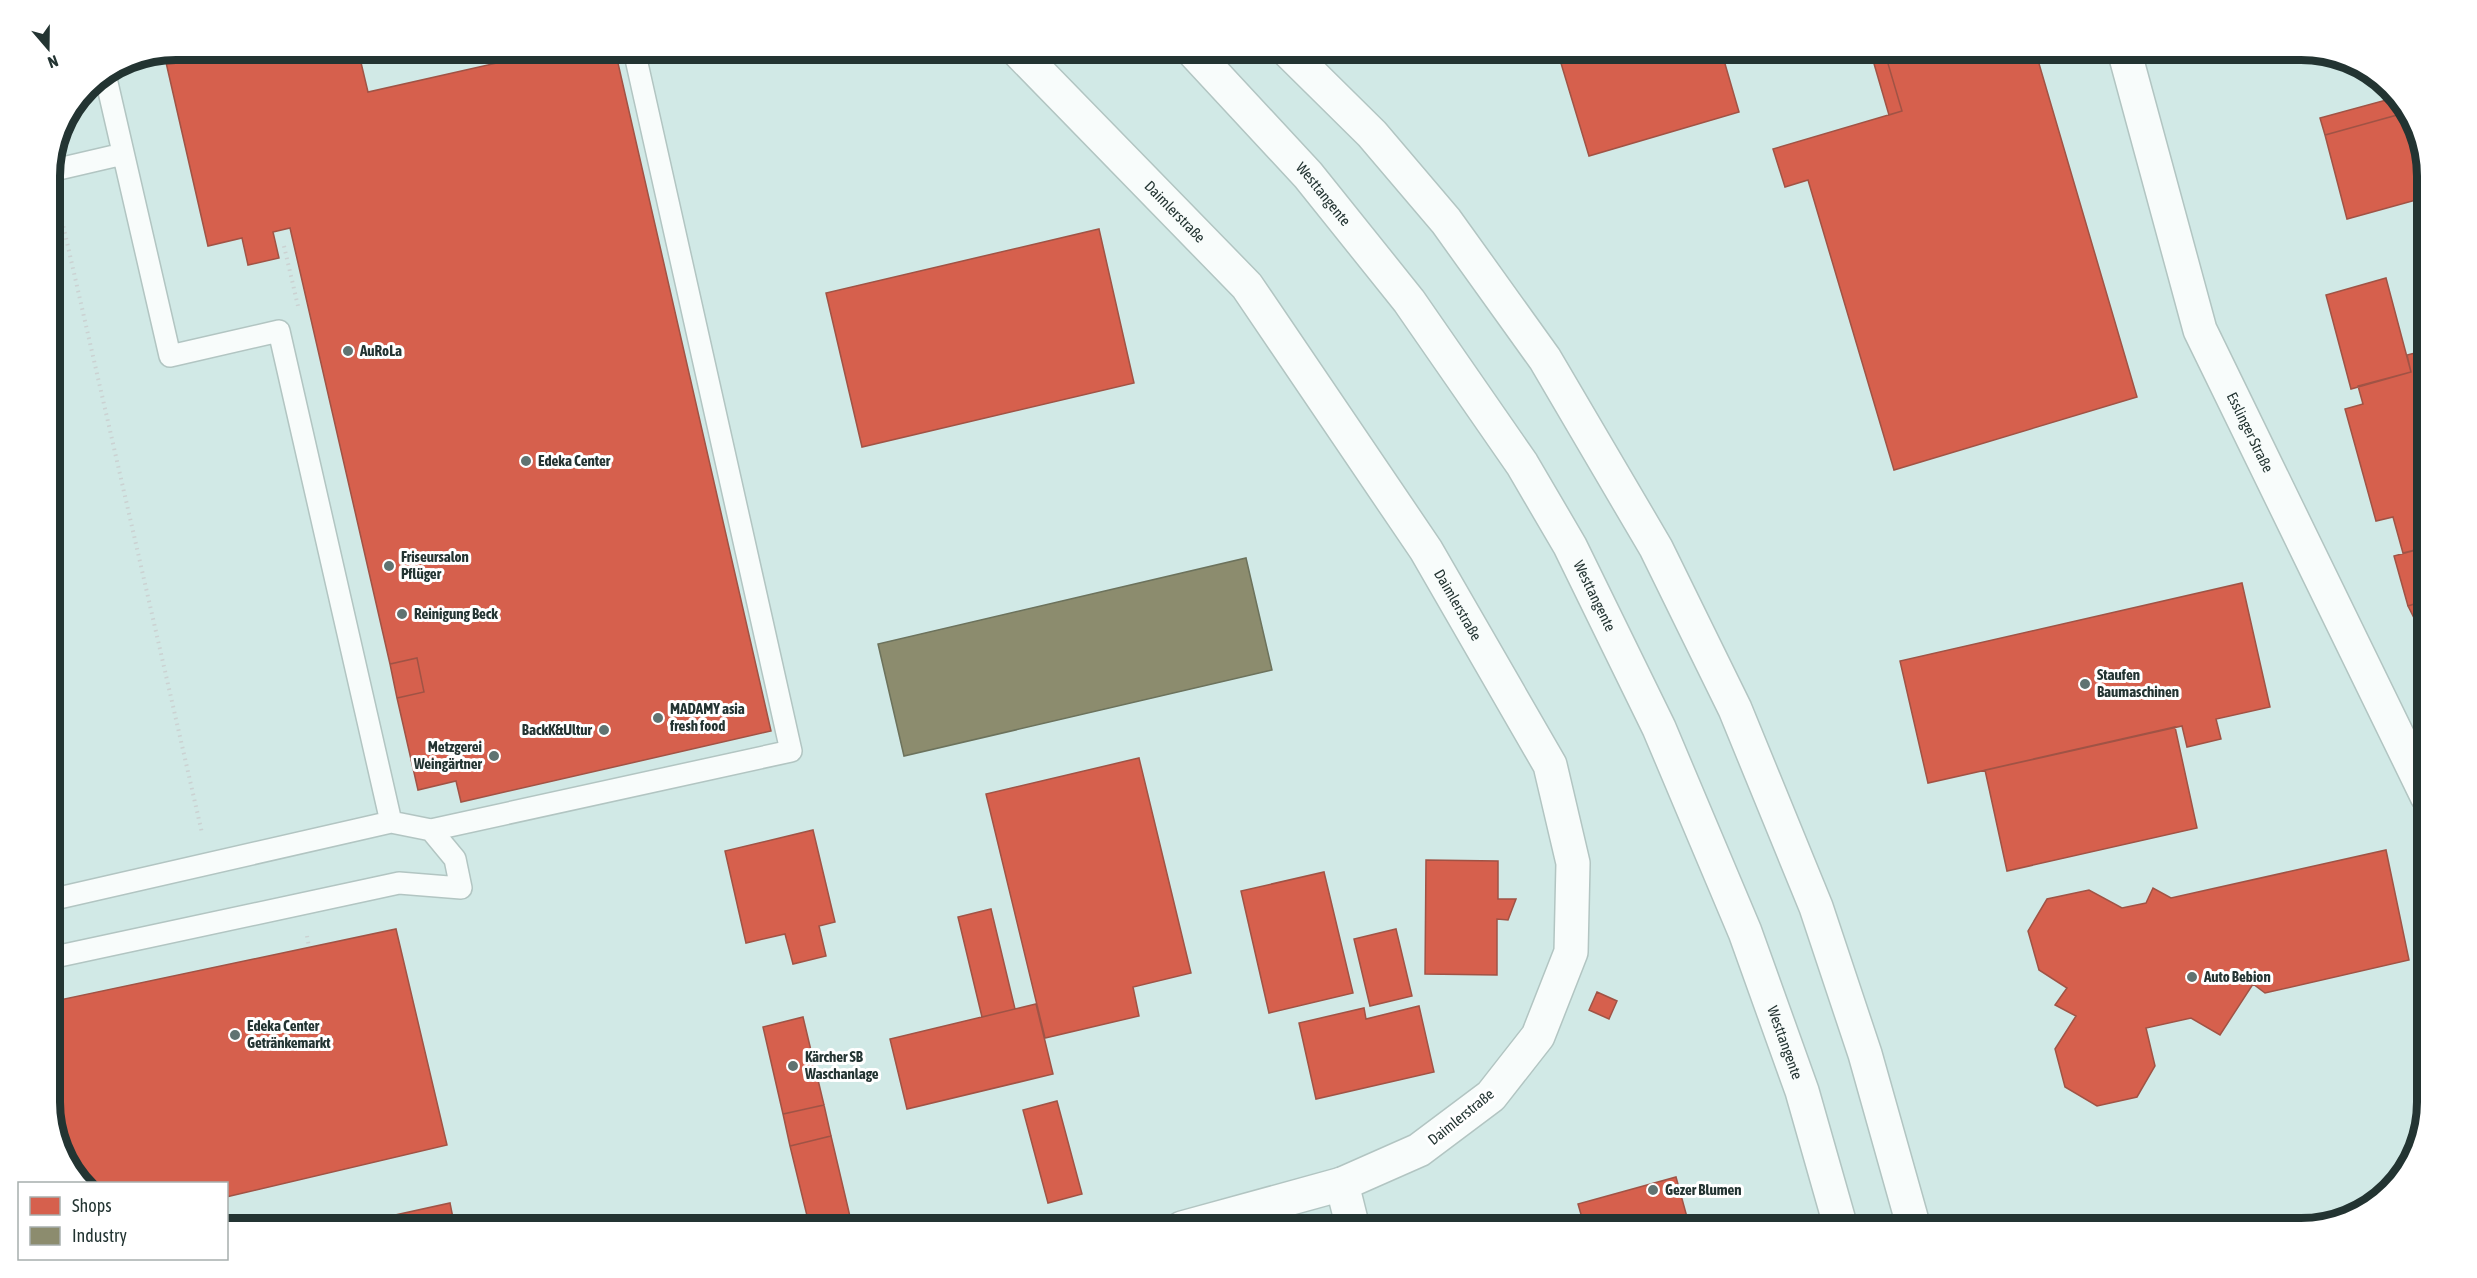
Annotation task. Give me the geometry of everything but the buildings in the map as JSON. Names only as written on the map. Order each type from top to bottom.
[{"type":"main road","name":"Daimlerstraße","points":[[1027,60],[1247,286],[1426,550],[1550,765],[1573,863],[1571,952],[1538,1036],[1491,1096],[1419,1150],[1342,1184],[1218,1218]]},
{"type":"main road","name":"Westtangente","points":[[1201,60],[1308,175],[1409,301],[1522,464],[1570,546],[1659,728],[1746,932],[1802,1091],[1838,1218]]},
{"type":"main road","points":[[1297,60],[1372,134],[1446,221],[1545,359],[1656,548],[1735,709],[1816,907],[1865,1054],[1911,1218]]},
{"type":"main road","name":"Esslinger Straße","points":[[2127,60],[2200,330],[2417,775]]},
{"type":"main road","points":[[1342,1184],[1350,1218]]},
{"type":"lane","points":[[60,898],[392,822],[430,830],[791,751],[636,60]]},
{"type":"lane","points":[[107,83],[170,356],[279,331],[392,822]]},
{"type":"lane","points":[[60,169],[123,154]]},
{"type":"lane","points":[[60,956],[399,883],[460,888],[455,859],[430,830]]},
{"type":"path","points":[[60,215],[209,864]]},
{"type":"path","points":[[300,904],[309,947]]},
{"type":"place","name":"AuRoLa","points":[[348,351]]},
{"type":"place","name":"Edeka Center","points":[[526,461]]},
{"type":"place","name":"Friseursalon Pflüger","points":[[389,566]]},
{"type":"place","name":"Reinigung Beck","points":[[402,614]]},
{"type":"place","name":"Staufen Baumaschinen","points":[[2085,684]]},
{"type":"place","name":"MADAMY asia fresh food","points":[[658,718]]},
{"type":"place","name":"BackK&Ultur","points":[[604,730]]},
{"type":"place","name":"Metzgerei Weingärtner","points":[[494,756]]},
{"type":"place","name":"Auto Bebion","points":[[2192,977]]},
{"type":"place","name":"Edeka Center Getränkemarkt","points":[[235,1035]]},
{"type":"place","name":"Kärcher SB Waschanlage","points":[[793,1066]]},
{"type":"place","name":"Gezer Blumen","points":[[1653,1190]]}]
